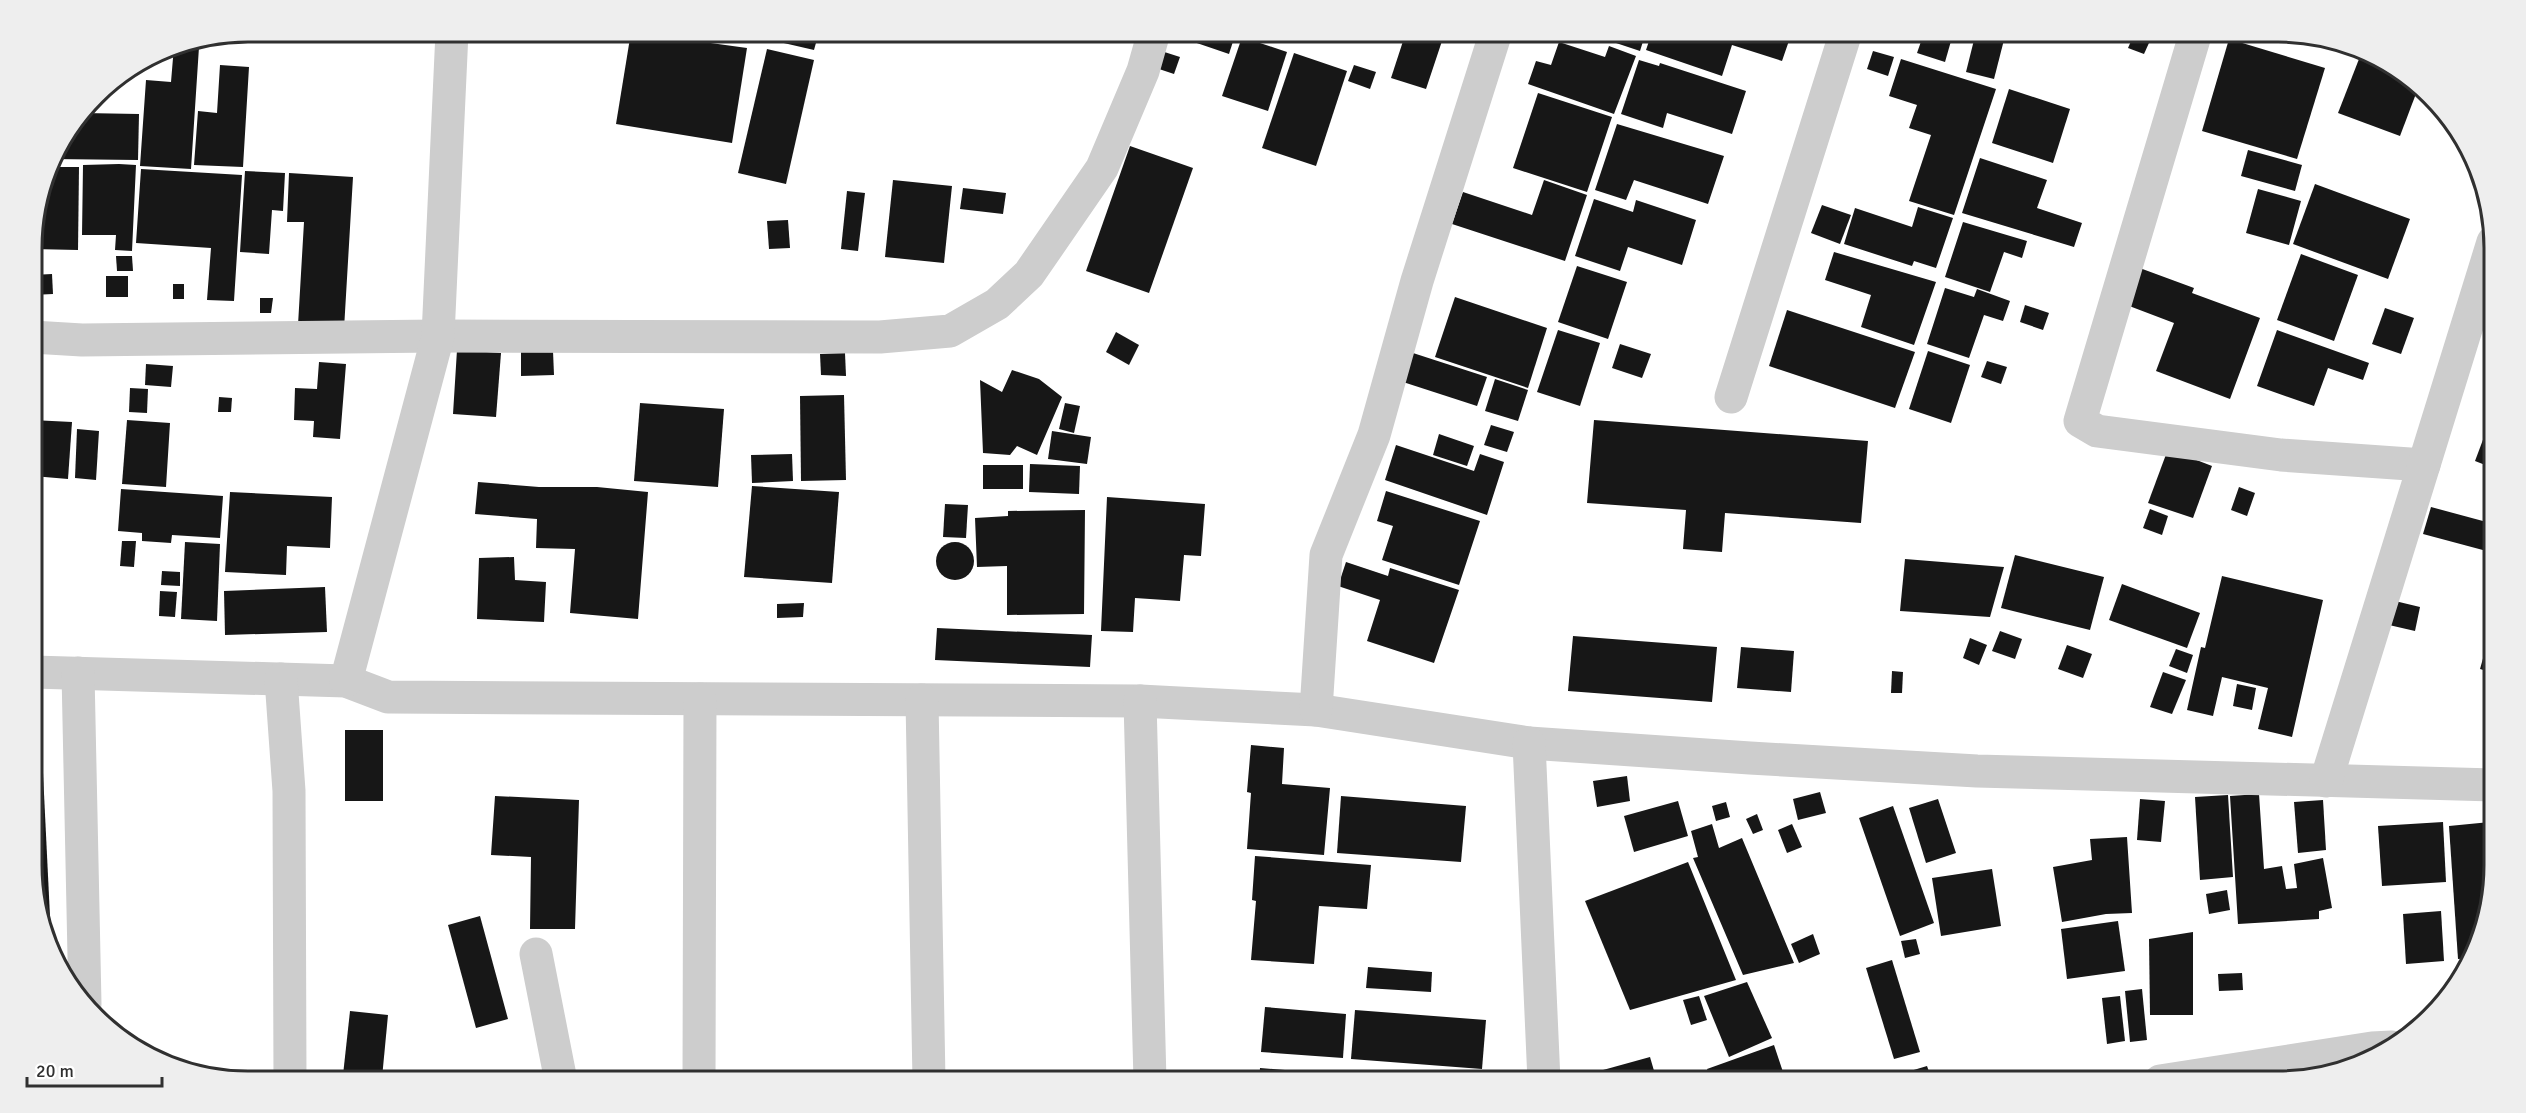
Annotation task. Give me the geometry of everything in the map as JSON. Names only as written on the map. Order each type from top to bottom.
[{"type":"street","points":[[346,681],[438,336],[452,42]]},
{"type":"street","points":[[42,338],[82,340],[438,336],[880,338],[950,331],[997,304],[1029,274],[1059,234],[1102,168],[1143,71],[1151,42]]},
{"type":"street","points":[[1316,710],[1326,555],[1374,435],[1417,281],[1493,42]]},
{"type":"street","points":[[1731,397],[1843,42]]},
{"type":"street","points":[[2193,42],[2080,421],[2097,431],[2281,455],[2424,465]]},
{"type":"street","points":[[2326,782],[2484,271]]},
{"type":"street","points":[[42,672],[346,681],[388,698],[1140,701],[1316,710],[1529,743],[1977,771],[2484,785]]},
{"type":"street","points":[[78,673],[85,990]]},
{"type":"street","points":[[281,680],[289,791],[290,1071]]},
{"type":"street","points":[[699,1071],[700,699]]},
{"type":"street","points":[[922,700],[929,1071]]},
{"type":"street","points":[[1140,701],[1150,1071]]},
{"type":"street","points":[[1529,743],[1544,1071]]},
{"type":"street","points":[[536,954],[559,1071]]},
{"type":"street","points":[[2224,1071],[2372,1048]]},
{"type":"building","points":[[629,42],[704,42],[747,48],[732,143],[616,124]]},
{"type":"building","points":[[779,42],[816,42],[814,50]]},
{"type":"building","points":[[1194,42],[1233,42],[1229,54]]},
{"type":"building","points":[[1240,42],[1257,42],[1287,52],[1268,111],[1222,96]]},
{"type":"building","points":[[1403,42],[1442,42],[1426,89],[1391,78]]},
{"type":"building","points":[[1559,42],[1605,57],[1609,46],[1636,56],[1614,114],[1528,84],[1536,61],[1551,65]]},
{"type":"building","points":[[1613,42],[1643,42],[1640,51]]},
{"type":"building","points":[[1649,42],[1789,42],[1782,61],[1732,45],[1722,76],[1646,50]]},
{"type":"building","points":[[1921,42],[1951,42],[1945,62],[1917,53]]},
{"type":"building","points":[[1974,42],[2003,42],[1994,79],[1966,72]]},
{"type":"building","points":[[2131,42],[2149,42],[2144,54],[2128,48]]},
{"type":"building","points":[[2228,42],[2239,42],[2325,68],[2297,159],[2202,131]]},
{"type":"building","points":[[199,48],[191,169],[140,166],[146,80],[171,82],[173,57]]},
{"type":"building","points":[[767,49],[814,60],[786,184],[738,173]]},
{"type":"building","points":[[1155,49],[1180,57],[1174,74],[1150,66]]},
{"type":"building","points":[[1873,51],[1894,57],[1888,76],[1867,69]]},
{"type":"building","points":[[1294,53],[1347,71],[1316,166],[1262,148]]},
{"type":"building","points":[[1901,59],[1996,89],[1954,215],[1909,201],[1931,135],[1909,128],[1917,105],[1889,96]]},
{"type":"building","points":[[2359,59],[2381,70],[2415,95],[2400,136],[2338,113]]},
{"type":"building","points":[[1639,60],[1659,66],[1660,63],[1746,91],[1732,134],[1667,113],[1663,128],[1621,114]]},
{"type":"building","points":[[220,65],[249,67],[243,167],[194,165],[198,111],[217,113]]},
{"type":"building","points":[[1354,65],[1376,72],[1370,89],[1348,81]]},
{"type":"building","points":[[2009,89],[2070,109],[2053,163],[1992,143]]},
{"type":"building","points":[[1538,93],[1612,117],[1587,192],[1513,168]]},
{"type":"building","points":[[93,113],[139,114],[138,160],[62,159]]},
{"type":"building","points":[[1617,124],[1724,156],[1708,204],[1634,180],[1626,200],[1595,190]]},
{"type":"building","points":[[1130,146],[1193,168],[1149,293],[1086,271]]},
{"type":"building","points":[[2248,150],[2302,165],[2295,191],[2241,176]]},
{"type":"building","points":[[1980,158],[2047,180],[2037,208],[2082,223],[2074,247],[1962,213]]},
{"type":"building","points":[[83,165],[136,165],[132,251],[115,250],[116,235],[82,235]]},
{"type":"building","points":[[59,167],[79,167],[78,250],[42,249],[46,208]]},
{"type":"building","points":[[141,169],[242,175],[234,301],[207,300],[211,248],[136,243]]},
{"type":"building","points":[[245,171],[285,173],[283,211],[272,210],[269,254],[240,252]]},
{"type":"building","points":[[289,173],[353,177],[344,329],[298,325],[304,222],[287,222]]},
{"type":"building","points":[[893,180],[952,186],[944,263],[885,257]]},
{"type":"building","points":[[1544,180],[1587,195],[1565,261],[1452,224],[1463,192],[1532,215]]},
{"type":"building","points":[[2315,184],[2410,219],[2388,279],[2293,244]]},
{"type":"building","points":[[963,188],[1006,193],[1003,214],[960,209]]},
{"type":"building","points":[[2258,189],[2301,201],[2289,245],[2246,233]]},
{"type":"building","points":[[847,191],[865,193],[858,251],[841,249]]},
{"type":"building","points":[[1594,199],[1633,212],[1636,200],[1696,220],[1682,265],[1628,247],[1620,271],[1575,256]]},
{"type":"building","points":[[1822,205],[1851,215],[1840,244],[1811,233]]},
{"type":"building","points":[[1918,207],[1953,218],[1936,268],[1914,261],[1912,266],[1844,244],[1855,208],[1912,227]]},
{"type":"building","points":[[788,220],[790,248],[769,249],[767,221]]},
{"type":"building","points":[[1963,222],[2027,241],[2022,258],[2004,252],[1990,292],[1945,277]]},
{"type":"building","points":[[1834,252],[1936,282],[1914,345],[1861,327],[1871,295],[1825,280]]},
{"type":"building","points":[[2301,254],[2358,275],[2334,341],[2277,320]]},
{"type":"building","points":[[116,256],[132,256],[133,271],[117,271]]},
{"type":"building","points":[[1577,266],[1627,282],[1608,339],[1558,322]]},
{"type":"building","points":[[2137,267],[2194,288],[2192,293],[2260,318],[2230,399],[2156,371],[2174,323],[2124,304]]},
{"type":"building","points":[[42,274],[52,274],[53,294],[42,295]]},
{"type":"building","points":[[106,276],[128,276],[128,297],[106,297]]},
{"type":"building","points":[[173,284],[184,284],[184,299],[173,299]]},
{"type":"building","points":[[1945,288],[1974,297],[1977,289],[2010,301],[2003,321],[1984,315],[1969,358],[1927,344]]},
{"type":"building","points":[[1455,297],[1547,328],[1528,388],[1435,357]]},
{"type":"building","points":[[260,298],[273,298],[271,313],[260,313]]},
{"type":"building","points":[[2025,305],[2049,313],[2043,330],[2020,322]]},
{"type":"building","points":[[2385,308],[2414,318],[2401,354],[2372,344]]},
{"type":"building","points":[[1787,310],[1915,352],[1895,408],[1769,366]]},
{"type":"building","points":[[1558,330],[1600,343],[1580,406],[1537,392]]},
{"type":"building","points":[[2277,330],[2369,363],[2363,380],[2328,368],[2314,406],[2257,386]]},
{"type":"building","points":[[1116,332],[1139,345],[1129,365],[1106,352]]},
{"type":"building","points":[[1620,344],[1651,354],[1642,378],[1612,368]]},
{"type":"building","points":[[457,350],[501,353],[496,417],[453,414]]},
{"type":"building","points":[[553,351],[554,375],[521,376],[521,352]]},
{"type":"building","points":[[1928,351],[1970,365],[1951,423],[1909,409]]},
{"type":"building","points":[[845,353],[846,376],[821,375],[820,354]]},
{"type":"building","points":[[1413,353],[1487,377],[1477,406],[1403,382]]},
{"type":"building","points":[[1987,361],[2007,367],[2001,384],[1981,377]]},
{"type":"building","points":[[319,362],[346,364],[340,439],[313,437],[314,421],[294,420],[295,388],[317,389]]},
{"type":"building","points":[[146,364],[173,366],[171,387],[145,385]]},
{"type":"building","points":[[1012,370],[1039,379],[1062,397],[1037,455],[1017,446],[1010,455],[983,453],[980,380],[1002,392]]},
{"type":"building","points":[[1495,379],[1528,390],[1518,421],[1485,411]]},
{"type":"building","points":[[130,388],[148,389],[147,413],[129,412]]},
{"type":"building","points":[[844,395],[846,480],[801,481],[800,396]]},
{"type":"building","points":[[219,397],[232,398],[231,412],[218,412]]},
{"type":"building","points":[[640,403],[724,409],[718,487],[634,481]]},
{"type":"building","points":[[1065,403],[1080,406],[1074,433],[1059,429]]},
{"type":"building","points":[[42,420],[72,422],[68,479],[42,477]]},
{"type":"building","points":[[127,420],[170,423],[166,487],[122,484]]},
{"type":"building","points":[[1594,420],[1868,441],[1861,523],[1725,513],[1722,552],[1683,549],[1686,510],[1587,503]]},
{"type":"building","points":[[1491,425],[1514,432],[1507,452],[1484,445]]},
{"type":"building","points":[[77,429],[99,431],[96,480],[75,478]]},
{"type":"building","points":[[1052,431],[1091,437],[1087,464],[1048,459]]},
{"type":"building","points":[[1439,434],[1474,446],[1467,466],[1433,455]]},
{"type":"building","points":[[2484,437],[2484,464],[2475,461]]},
{"type":"building","points":[[1396,445],[1474,471],[1480,454],[1504,462],[1487,515],[1385,480]]},
{"type":"building","points":[[2168,449],[2212,466],[2193,518],[2148,503]]},
{"type":"building","points":[[792,454],[793,481],[752,483],[751,455]]},
{"type":"building","points":[[1030,464],[1080,466],[1079,494],[1029,492]]},
{"type":"building","points":[[983,465],[1023,465],[1023,489],[983,489]]},
{"type":"building","points":[[478,482],[539,487],[597,487],[648,492],[638,619],[570,613],[575,549],[536,548],[537,519],[475,514]]},
{"type":"building","points":[[752,486],[839,492],[832,583],[744,577]]},
{"type":"building","points":[[2239,487],[2255,493],[2247,516],[2231,510]]},
{"type":"building","points":[[121,489],[223,496],[220,538],[172,535],[171,543],[142,541],[142,533],[118,531]]},
{"type":"building","points":[[1386,491],[1480,521],[1459,585],[1382,560],[1393,526],[1377,521]]},
{"type":"building","points":[[230,492],[332,497],[330,548],[287,546],[286,575],[225,572]]},
{"type":"building","points":[[1107,497],[1205,504],[1201,556],[1184,555],[1180,601],[1135,598],[1133,632],[1101,631]]},
{"type":"building","points":[[945,504],[968,505],[966,538],[943,537]]},
{"type":"building","points":[[2431,507],[2484,521],[2484,550],[2423,534]]},
{"type":"building","points":[[2150,509],[2168,516],[2162,535],[2143,528]]},
{"type":"building","points":[[1085,510],[1084,614],[1007,615],[1007,566],[977,567],[975,518],[1008,516],[1008,511]]},
{"type":"building","points":[[122,541],[136,541],[134,567],[120,566]]},
{"type":"building","points":[[185,542],[220,544],[217,621],[181,619]]},
{"type":"building","points":[[955,542],[962,543],[968,548],[973,554],[973,568],[968,574],[962,579],[955,580],[948,579],[942,574],[937,568],[936,561],[937,554],[942,548],[948,543]]},
{"type":"building","points":[[2015,555],[2104,577],[2090,630],[2001,608]]},
{"type":"building","points":[[514,557],[515,580],[546,582],[544,622],[477,619],[479,558]]},
{"type":"building","points":[[1905,559],[2004,567],[1990,617],[1900,611]]},
{"type":"building","points":[[1346,562],[1388,576],[1390,568],[1459,590],[1434,663],[1367,641],[1380,600],[1338,586]]},
{"type":"building","points":[[162,571],[180,572],[180,586],[161,585]]},
{"type":"building","points":[[2222,576],[2323,600],[2292,737],[2258,729],[2268,688],[2222,677],[2213,716],[2187,710],[2201,647],[2205,648]]},
{"type":"building","points":[[2122,584],[2200,613],[2187,648],[2109,620]]},
{"type":"building","points":[[325,587],[327,632],[225,635],[224,591]]},
{"type":"building","points":[[160,591],[177,592],[175,617],[159,616]]},
{"type":"building","points":[[2395,601],[2420,607],[2415,631],[2389,625]]},
{"type":"building","points":[[804,603],[803,617],[777,618],[777,604]]},
{"type":"building","points":[[937,628],[1092,635],[1090,667],[935,660]]},
{"type":"building","points":[[2000,631],[2022,639],[2015,659],[1992,651]]},
{"type":"building","points":[[1573,636],[1717,647],[1712,702],[1568,691]]},
{"type":"building","points":[[1970,638],[1987,645],[1979,665],[1963,658]]},
{"type":"building","points":[[2067,645],[2092,654],[2083,678],[2058,669]]},
{"type":"building","points":[[1741,647],[1794,651],[1791,692],[1737,688]]},
{"type":"building","points":[[2176,649],[2193,655],[2187,673],[2169,666]]},
{"type":"building","points":[[2484,655],[2484,670],[2480,669]]},
{"type":"building","points":[[1892,671],[1903,672],[1902,693],[1891,693]]},
{"type":"building","points":[[2163,672],[2186,680],[2172,714],[2150,707]]},
{"type":"building","points":[[2237,684],[2256,688],[2252,710],[2233,706]]},
{"type":"building","points":[[345,730],[383,730],[383,801],[345,801]]},
{"type":"building","points":[[1251,745],[1284,748],[1282,784],[1330,788],[1324,855],[1247,849],[1251,793],[1247,792]]},
{"type":"building","points":[[42,752],[50,922],[44,892],[42,865]]},
{"type":"building","points":[[1627,776],[1630,801],[1597,807],[1593,781]]},
{"type":"building","points":[[1820,792],[1826,813],[1798,820],[1793,799]]},
{"type":"building","points":[[2259,794],[2264,869],[2282,866],[2286,889],[2297,888],[2294,864],[2323,858],[2332,908],[2319,911],[2319,919],[2238,924],[2230,796]]},
{"type":"building","points":[[2228,795],[2233,877],[2200,880],[2195,797]]},
{"type":"building","points":[[495,796],[579,800],[575,929],[530,929],[531,857],[491,855]]},
{"type":"building","points":[[1341,796],[1466,806],[1461,862],[1337,853]]},
{"type":"building","points":[[1938,799],[1956,853],[1926,863],[1909,808]]},
{"type":"building","points":[[2140,799],[2165,801],[2161,842],[2137,840]]},
{"type":"building","points":[[2323,800],[2326,850],[2298,853],[2294,802]]},
{"type":"building","points":[[1678,801],[1688,836],[1634,852],[1624,816]]},
{"type":"building","points":[[1726,802],[1730,817],[1716,821],[1712,806]]},
{"type":"building","points":[[1893,806],[1934,923],[1900,936],[1859,818]]},
{"type":"building","points":[[1757,814],[1763,830],[1753,834],[1746,819]]},
{"type":"building","points":[[2443,822],[2446,882],[2382,886],[2378,826]]},
{"type":"building","points":[[2484,823],[2484,865],[2480,905],[2473,931],[2461,959],[2458,959],[2449,826]]},
{"type":"building","points":[[1712,824],[1719,848],[1742,838],[1794,963],[1743,975],[1693,858],[1698,857],[1691,831]]},
{"type":"building","points":[[1792,824],[1802,847],[1787,853],[1778,830]]},
{"type":"building","points":[[2127,837],[2132,913],[2106,914],[2062,922],[2053,867],[2092,860],[2090,839]]},
{"type":"building","points":[[1255,856],[1371,865],[1367,909],[1319,906],[1314,964],[1251,960],[1256,901],[1252,900]]},
{"type":"building","points":[[1688,862],[1736,980],[1630,1010],[1585,901]]},
{"type":"building","points":[[1992,869],[2001,926],[1941,936],[1932,878]]},
{"type":"building","points":[[2227,890],[2230,910],[2209,914],[2206,894]]},
{"type":"building","points":[[2441,911],[2444,961],[2406,964],[2403,914]]},
{"type":"building","points":[[480,916],[508,1019],[476,1028],[448,925]]},
{"type":"building","points":[[2118,921],[2125,971],[2067,979],[2061,929]]},
{"type":"building","points":[[2193,932],[2193,1015],[2150,1015],[2149,939]]},
{"type":"building","points":[[1813,934],[1820,954],[1799,963],[1791,944]]},
{"type":"building","points":[[1916,939],[1920,954],[1905,958],[1901,941]]},
{"type":"building","points":[[1892,960],[1920,1052],[1894,1059],[1866,968]]},
{"type":"building","points":[[1368,967],[1432,972],[1431,992],[1366,988]]},
{"type":"building","points":[[2242,973],[2243,990],[2219,991],[2218,974]]},
{"type":"building","points":[[1747,982],[1772,1038],[1729,1057],[1704,996]]},
{"type":"building","points":[[2142,989],[2147,1040],[2130,1042],[2125,991]]},
{"type":"building","points":[[1699,996],[1707,1020],[1691,1025],[1683,1000]]},
{"type":"building","points":[[2120,996],[2125,1041],[2107,1044],[2102,998]]},
{"type":"building","points":[[1265,1007],[1346,1014],[1343,1058],[1261,1052]]},
{"type":"building","points":[[1355,1010],[1486,1020],[1482,1069],[1351,1059]]},
{"type":"building","points":[[350,1011],[388,1015],[383,1071],[343,1071]]},
{"type":"building","points":[[1774,1045],[1783,1071],[1708,1071],[1707,1069]]},
{"type":"building","points":[[1650,1057],[1654,1071],[1603,1071]]},
{"type":"building","points":[[1927,1066],[1929,1071],[1910,1071]]},
{"type":"building","points":[[1260,1068],[1297,1071],[1260,1071]]}]
